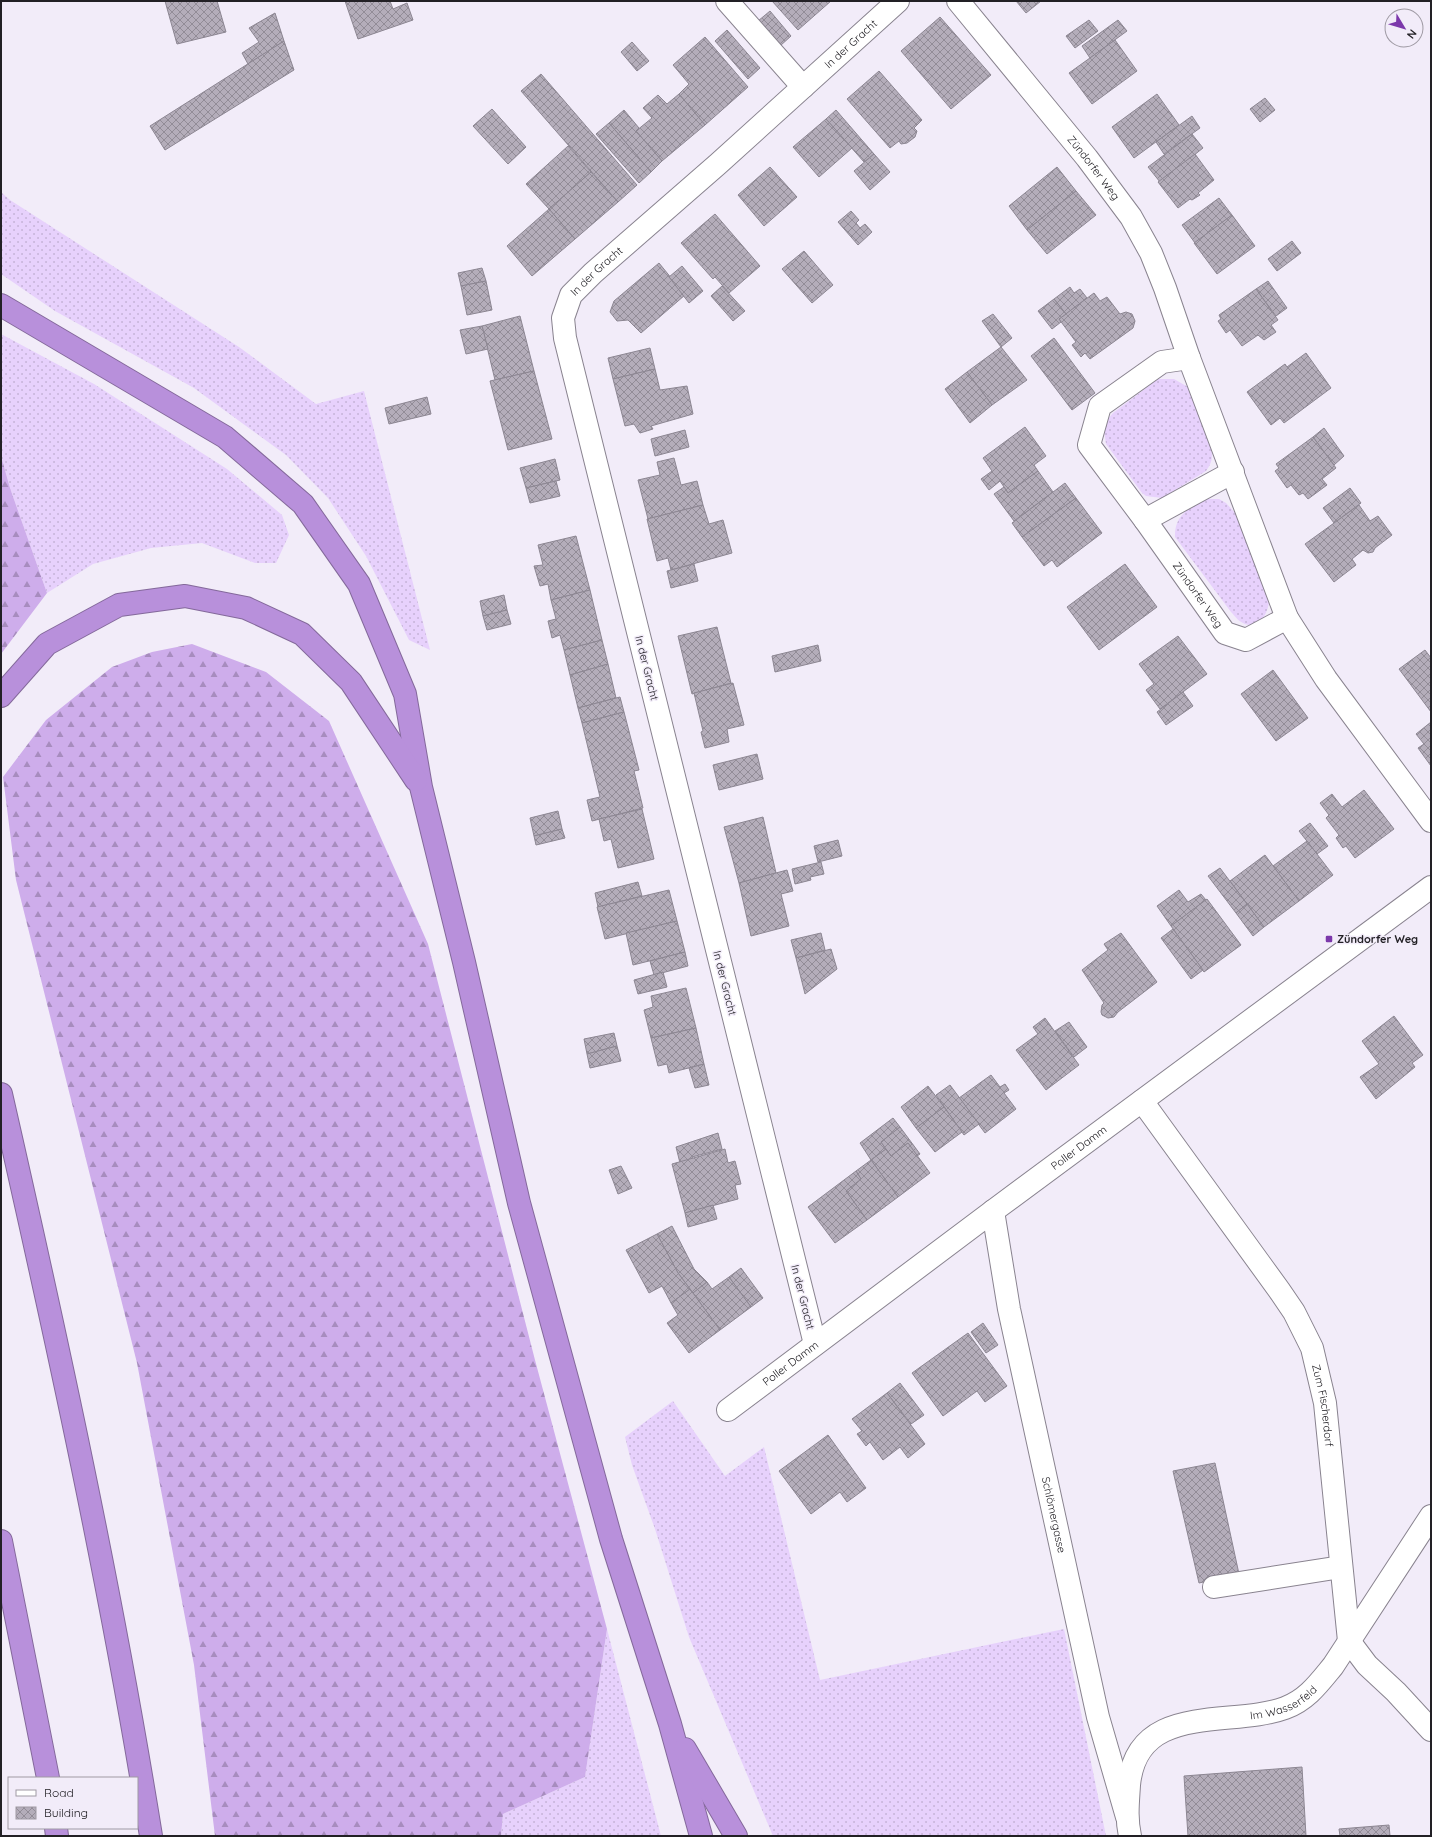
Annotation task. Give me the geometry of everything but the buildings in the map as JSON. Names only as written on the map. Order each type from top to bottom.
[{"type":"highway","points":[[1,305],[225,437],[303,504],[359,584],[405,694],[421,787],[464,962],[519,1204],[611,1539],[670,1724],[700,1834]]},
{"type":"highway","points":[[1,696],[47,644],[119,605],[186,596],[246,608],[302,634],[351,682],[421,787]]},
{"type":"highway","points":[[1,1094],[51,1314],[134,1729],[151,1836]]},
{"type":"highway","points":[[1,1541],[48,1777]]},
{"type":"highway","points":[[670,1724],[736,1836]]},
{"type":"street","points":[[727,1],[803,87]]},
{"type":"street","name":"In der Gracht","points":[[815,1344],[570,361],[565,338],[563,318],[571,295],[592,273],[718,164],[898,1]]},
{"type":"street","name":"Zündorfer Weg","points":[[958,1],[1087,158],[1131,217],[1151,253],[1165,288],[1189,358],[1287,618],[1326,679],[1431,821]]},
{"type":"street","name":"Zündorfer Weg","points":[[1189,358],[1162,362],[1100,406],[1089,445],[1145,520],[1225,633],[1246,640],[1287,618]]},
{"type":"street","points":[[1145,520],[1233,472]]},
{"type":"street","name":"Poller Damm","points":[[728,1410],[993,1211],[1431,887]]},
{"type":"street","name":"Zum Fischerdorf","points":[[1142,1101],[1279,1290],[1294,1312],[1312,1348],[1325,1403],[1349,1641]]},
{"type":"street","name":"Schlömergasse","points":[[993,1211],[1009,1309],[1098,1717],[1128,1827]]},
{"type":"street","name":"Im Wasserfeld","points":[[1128,1827],[1130,1772],[1140,1751],[1151,1739],[1165,1729],[1188,1722],[1271,1711],[1285,1708],[1299,1701],[1315,1688],[1349,1641],[1431,1516]]},
{"type":"street","points":[[1214,1587],[1341,1568]]},
{"type":"street","points":[[1349,1641],[1367,1665],[1396,1692],[1431,1730]]},
{"type":"shaded area","points":[[1,192],[10,200],[239,347],[316,404],[364,391],[430,650],[409,640],[366,556],[328,498],[286,455],[194,388],[55,311],[1,274]]},
{"type":"shaded area","points":[[1,334],[94,384],[227,469],[282,515],[289,535],[276,563],[255,563],[202,543],[151,548],[93,564],[47,593],[10,488],[1,456]]},
{"type":"shaded area","points":[[1158,379],[1174,379],[1188,387],[1212,454],[1211,463],[1206,471],[1162,498],[1146,496],[1142,493],[1106,444],[1104,430],[1107,420],[1113,413]]},
{"type":"shaded area","points":[[1207,499],[1219,499],[1226,503],[1237,515],[1269,600],[1265,615],[1258,623],[1253,625],[1248,625],[1238,620],[1175,537],[1175,529],[1180,517],[1195,505]]},
{"type":"shaded area","points":[[673,1401],[725,1476],[764,1447],[820,1680],[1064,1629],[1106,1836],[773,1836],[689,1637],[655,1529],[632,1465],[625,1437]]},
{"type":"shaded area","points":[[607,1629],[661,1836],[501,1836],[503,1814],[585,1777]]},
{"type":"green space","points":[[1,456],[10,488],[47,593],[1,654]]},
{"type":"green space","points":[[192,644],[266,672],[329,721],[428,944],[535,1360],[607,1629],[585,1777],[503,1814],[501,1836],[215,1836],[194,1665],[137,1363],[16,880],[3,777],[46,720],[112,667],[152,652]]},
{"type":"place","name":"Zündorfer Weg","points":[[1329,939]]}]
